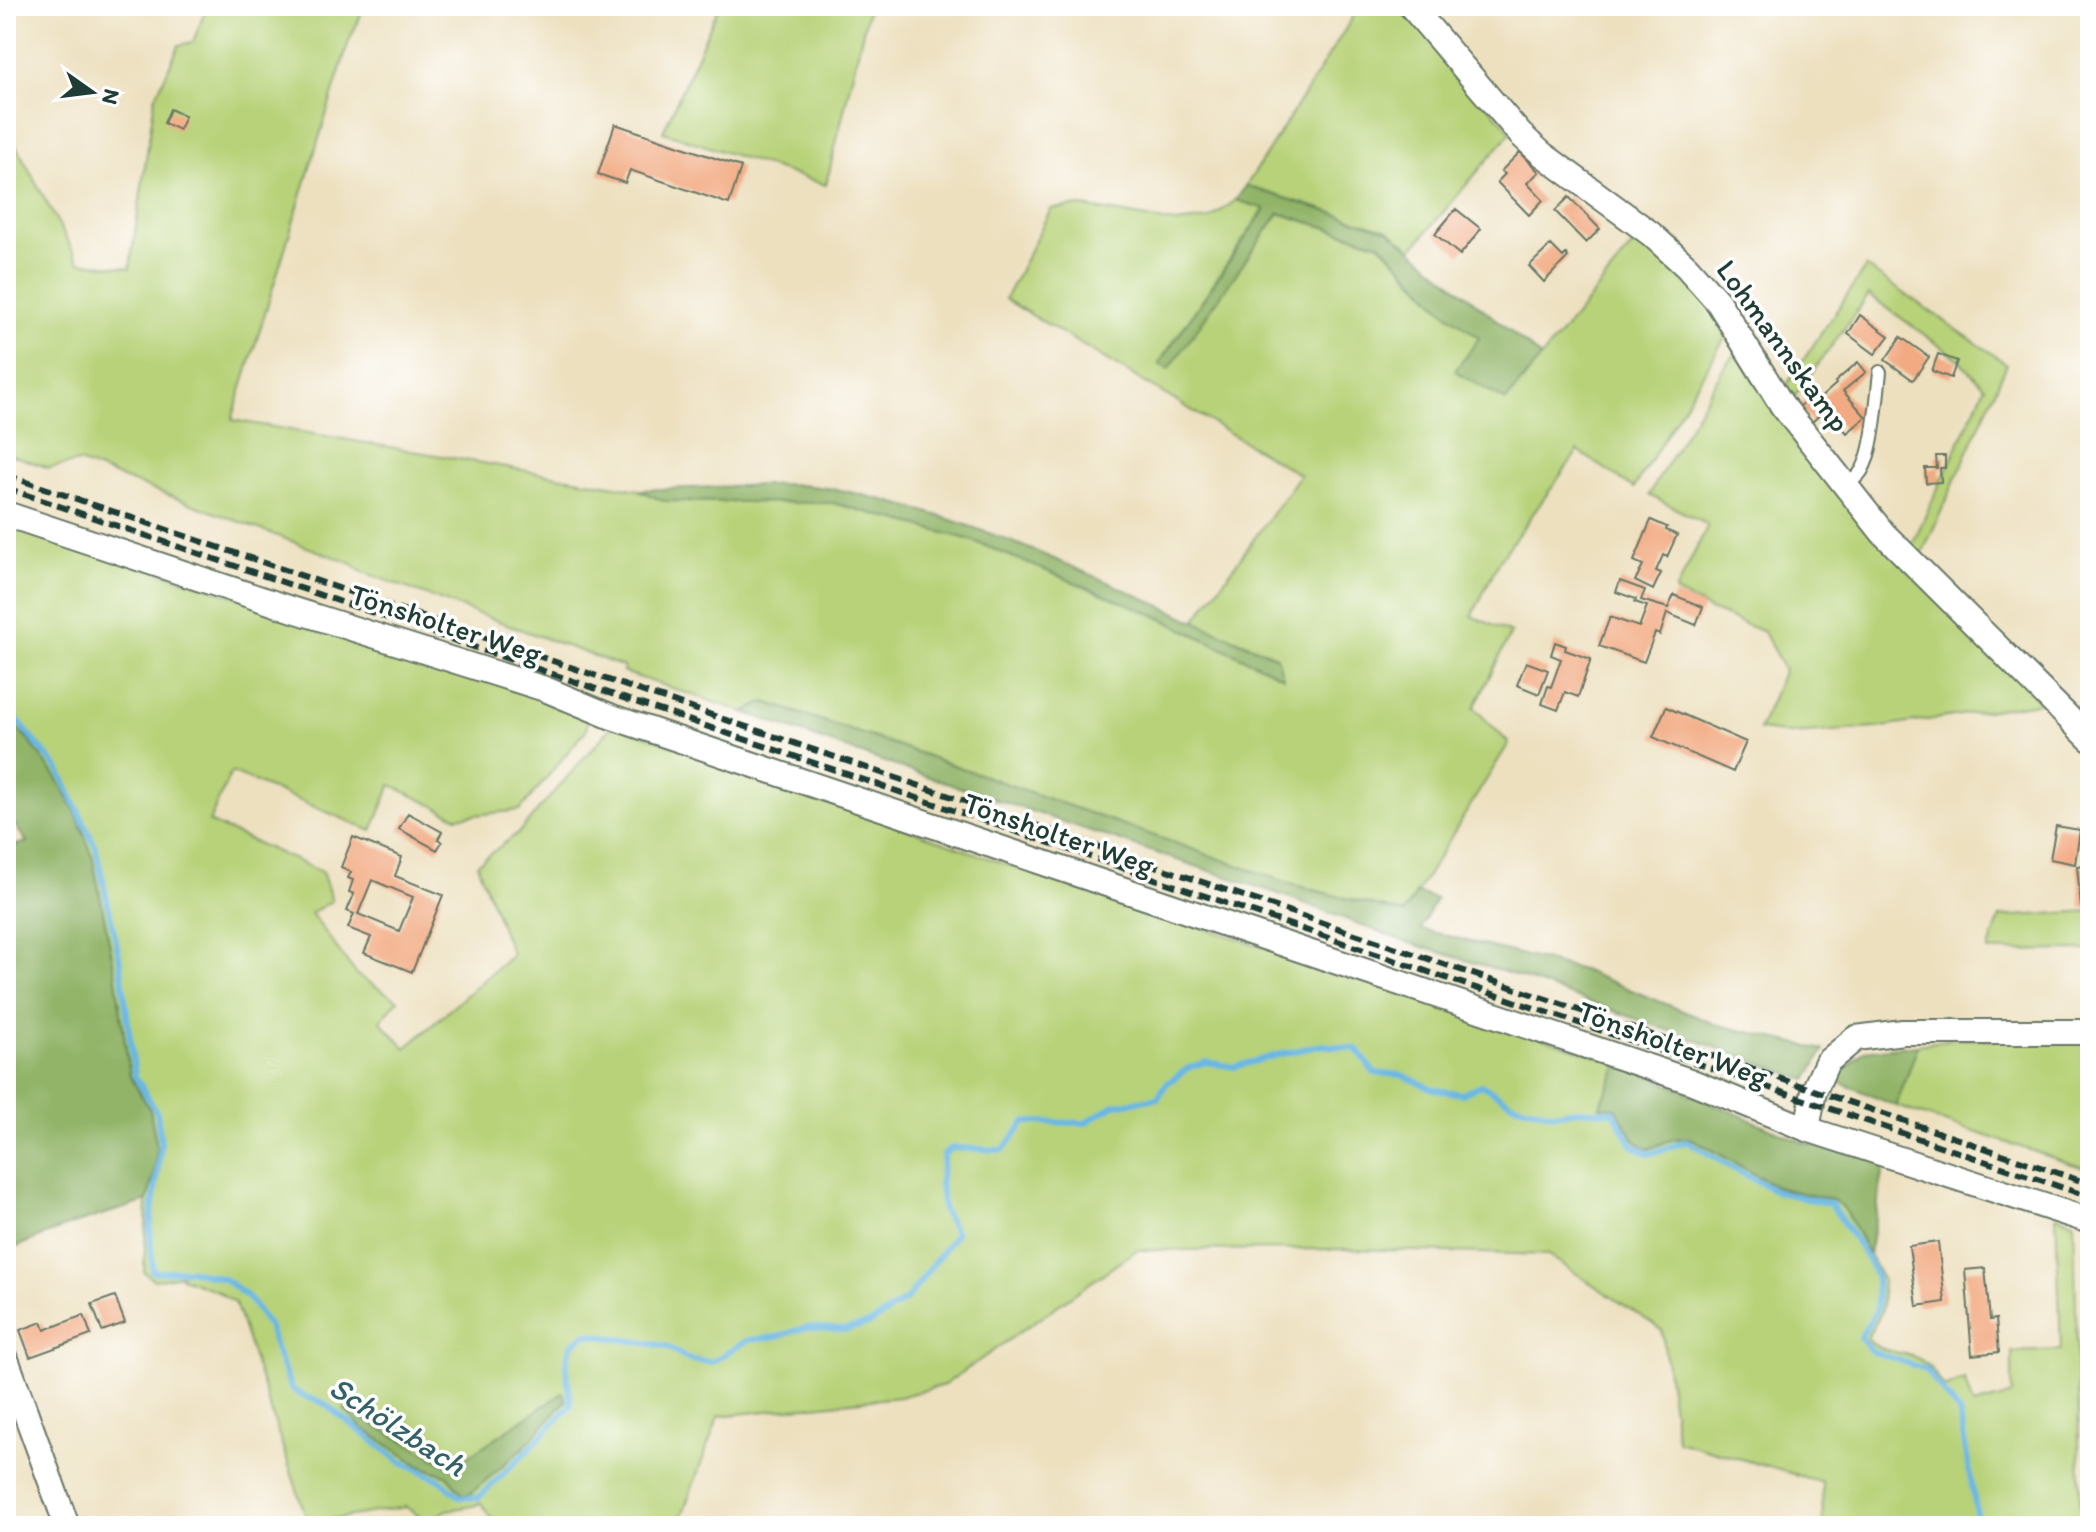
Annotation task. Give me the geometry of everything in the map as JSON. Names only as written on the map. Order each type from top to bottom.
[{"type":"street","name":"Lohmannskamp","points":[[1411,6],[1520,134],[1542,154],[1651,234],[1687,267],[1718,302],[1782,405],[1883,533],[2090,739]]},
{"type":"street","name":"Tönsholter Weg","points":[[6,514],[545,689],[627,722],[1690,1081],[1807,1129],[2090,1221]]},
{"type":"street","points":[[1807,1129],[1814,1091],[1827,1062],[1856,1038],[1903,1032],[2090,1032]]},
{"type":"street","points":[[6,1359],[67,1526]]},
{"type":"lane","points":[[1845,485],[1859,476],[1864,466],[1880,372]]},
{"type":"green space","points":[[207,6],[365,6],[349,41],[232,420],[639,490],[663,501],[833,503],[971,540],[1150,613],[1282,676],[1277,656],[1194,622],[1300,475],[1005,299],[1051,209],[1079,206],[1175,223],[1210,219],[1236,200],[1265,208],[1159,363],[1278,213],[1380,244],[1444,311],[1480,338],[1456,371],[1506,401],[1639,238],[1706,298],[1726,336],[1634,488],[1578,451],[1499,561],[1472,616],[1511,633],[1474,708],[1509,743],[1404,913],[1294,885],[765,702],[744,712],[623,672],[624,667],[360,571],[353,564],[79,462],[49,468],[6,453],[6,127],[79,262],[130,268],[155,98],[179,45],[193,42]]},
{"type":"green space","points":[[719,6],[869,6],[826,185],[663,132]]},
{"type":"green space","points":[[1360,6],[1403,6],[1511,132],[1412,249],[1388,230],[1246,186]]},
{"type":"green space","points":[[1246,186],[1388,230],[1541,357],[1506,401],[1455,371],[1479,338],[1444,311],[1381,244],[1279,213],[1169,369],[1159,364],[1265,209],[1236,200]]},
{"type":"green space","points":[[1866,267],[2007,364],[1919,561],[1909,551],[1985,387],[1958,359],[1869,295],[1788,405],[1781,393]]},
{"type":"green space","points":[[1738,353],[2044,702],[1876,728],[1791,734],[1759,730],[1784,670],[1764,632],[1675,592],[1708,525],[1649,495],[1724,367]]},
{"type":"green space","points":[[790,484],[839,490],[896,503],[1008,540],[1277,657],[1283,677],[1150,613],[971,540],[833,503],[663,501],[639,490]]},
{"type":"green space","points":[[6,521],[589,713],[586,730],[520,810],[457,817],[391,785],[372,831],[231,772],[209,822],[322,872],[332,901],[311,913],[357,975],[398,1000],[380,1021],[406,1048],[512,955],[477,864],[519,832],[614,724],[1075,889],[1619,1063],[1600,1106],[1616,1108],[1635,1141],[1649,1149],[1676,1139],[1693,1139],[1779,1188],[1833,1200],[1843,1207],[1883,1281],[1882,1311],[1867,1338],[1883,1349],[1923,1361],[1945,1388],[1964,1379],[1973,1405],[2012,1395],[2012,1352],[2061,1350],[2056,1215],[2074,1221],[2081,1526],[1823,1526],[1822,1482],[1677,1441],[1662,1330],[1548,1255],[1349,1249],[1137,1250],[944,1385],[899,1397],[719,1416],[678,1526],[497,1526],[481,1503],[447,1510],[427,1522],[406,1507],[308,1523],[235,1303],[181,1275],[154,1280],[144,1272],[147,1201],[154,1174],[150,1110],[130,1076],[115,972],[92,855],[76,813],[57,778],[27,738],[6,718]],"holes":[[[563,1393],[463,1494],[446,1475],[420,1466],[361,1427],[345,1410],[452,1467]]]},
{"type":"green space","points":[[765,702],[1294,885],[1404,913],[1417,893],[1436,899],[1420,929],[1582,970],[1715,1024],[1824,1050],[1807,1080],[1511,974],[1403,941],[1288,897],[744,712]]},
{"type":"green space","points":[[6,718],[27,738],[57,778],[76,813],[92,855],[115,972],[130,1076],[150,1110],[157,1149],[147,1201],[67,1226],[11,1249],[6,1249],[6,848],[27,842],[6,813]]},
{"type":"green space","points":[[2090,911],[2090,950],[1988,951],[2000,917]]},
{"type":"green space","points":[[1952,1039],[2090,1039],[2090,1170],[1896,1106],[1918,1045]]},
{"type":"green space","points":[[1918,1045],[1896,1106],[1834,1080],[1864,1051]]},
{"type":"green space","points":[[1619,1063],[1804,1143],[1885,1161],[1869,1254],[1843,1207],[1833,1200],[1779,1188],[1693,1139],[1676,1139],[1648,1149],[1635,1141],[1616,1108],[1600,1107]]},
{"type":"green space","points":[[563,1393],[566,1401],[523,1448],[470,1494],[463,1494],[446,1475],[420,1466],[361,1427],[343,1408],[452,1467]]},
{"type":"building","points":[[170,109],[185,116],[179,130],[164,123]]},
{"type":"building","points":[[615,124],[741,167],[729,204],[630,170],[625,183],[598,174]]},
{"type":"building","points":[[1520,152],[1539,172],[1527,183],[1543,200],[1529,215],[1497,182],[1505,174],[1501,171]]},
{"type":"building","points":[[1569,197],[1600,229],[1586,243],[1555,211]]},
{"type":"building","points":[[1456,209],[1481,229],[1460,255],[1435,234]]},
{"type":"building","points":[[1551,245],[1563,257],[1566,254],[1568,257],[1544,282],[1529,266]]},
{"type":"building","points":[[1860,315],[1889,336],[1875,354],[1848,334]]},
{"type":"building","points":[[1901,337],[1929,357],[1913,380],[1885,360]]},
{"type":"building","points":[[1938,354],[1957,361],[1951,378],[1932,371]]},
{"type":"building","points":[[1858,362],[1866,372],[1843,391],[1866,417],[1847,433],[1819,399]]},
{"type":"building","points":[[1806,400],[1822,413],[1812,422],[1799,407]]},
{"type":"building","points":[[1936,456],[1945,456],[1945,468],[1940,468],[1941,482],[1926,483],[1925,468],[1937,468]]},
{"type":"building","points":[[1651,520],[1677,535],[1667,557],[1663,555],[1656,571],[1661,573],[1653,590],[1635,581],[1643,565],[1634,561]]},
{"type":"building","points":[[1620,581],[1645,590],[1641,600],[1668,608],[1674,595],[1703,607],[1696,625],[1667,613],[1660,635],[1655,633],[1644,662],[1599,646],[1610,617],[1639,627],[1647,606],[1616,592]]},
{"type":"building","points":[[1555,642],[1566,646],[1565,650],[1591,659],[1578,697],[1565,692],[1558,710],[1542,704],[1561,659],[1551,655]]},
{"type":"building","points":[[1526,662],[1548,670],[1539,694],[1517,685]]},
{"type":"building","points":[[1666,707],[1746,742],[1733,772],[1653,737]]},
{"type":"building","points":[[408,813],[442,832],[438,839],[442,842],[437,850],[399,829]]},
{"type":"building","points":[[2056,826],[2080,830],[2075,864],[2050,859]]},
{"type":"building","points":[[353,837],[402,857],[395,876],[443,895],[412,972],[364,953],[371,937],[348,928],[354,914],[347,911],[354,894],[349,892],[353,880],[348,878],[351,872],[341,867]],"holes":[[[372,880],[413,897],[399,931],[358,914]]]},
{"type":"building","points":[[2086,860],[2090,860],[2090,907],[2081,908],[2077,866],[2087,865]]},
{"type":"building","points":[[1938,1242],[1945,1302],[1917,1306],[1909,1246]]},
{"type":"building","points":[[1985,1268],[1990,1320],[1996,1319],[1999,1352],[1972,1355],[1965,1270]]},
{"type":"building","points":[[115,1296],[125,1323],[102,1331],[92,1304]]},
{"type":"building","points":[[84,1315],[91,1335],[30,1357],[20,1330],[42,1322],[45,1330]]},
{"type":"waterway","name":"Schölzbach","points":[[6,707],[59,770],[96,848],[120,961],[135,1076],[157,1113],[161,1144],[150,1229],[153,1272],[189,1270],[224,1279],[248,1297],[269,1327],[291,1388],[302,1396],[322,1402],[400,1461],[440,1480],[460,1497],[478,1498],[571,1405],[566,1366],[571,1345],[586,1334],[666,1346],[690,1360],[712,1362],[748,1340],[776,1337],[807,1327],[845,1330],[871,1323],[907,1299],[956,1233],[943,1210],[940,1184],[944,1154],[952,1148],[1003,1150],[1025,1122],[1085,1123],[1114,1105],[1158,1098],[1166,1084],[1190,1067],[1206,1062],[1234,1067],[1322,1045],[1357,1049],[1374,1073],[1402,1075],[1433,1089],[1462,1094],[1481,1085],[1514,1104],[1554,1114],[1576,1110],[1614,1112],[1632,1145],[1649,1154],[1687,1141],[1778,1192],[1831,1204],[1876,1277],[1877,1310],[1860,1337],[1871,1351],[1925,1369],[1959,1412],[1979,1526]]},
{"type":"railway","points":[[6,475],[2090,1184]]},
{"type":"railway","points":[[6,488],[2090,1197]]}]
